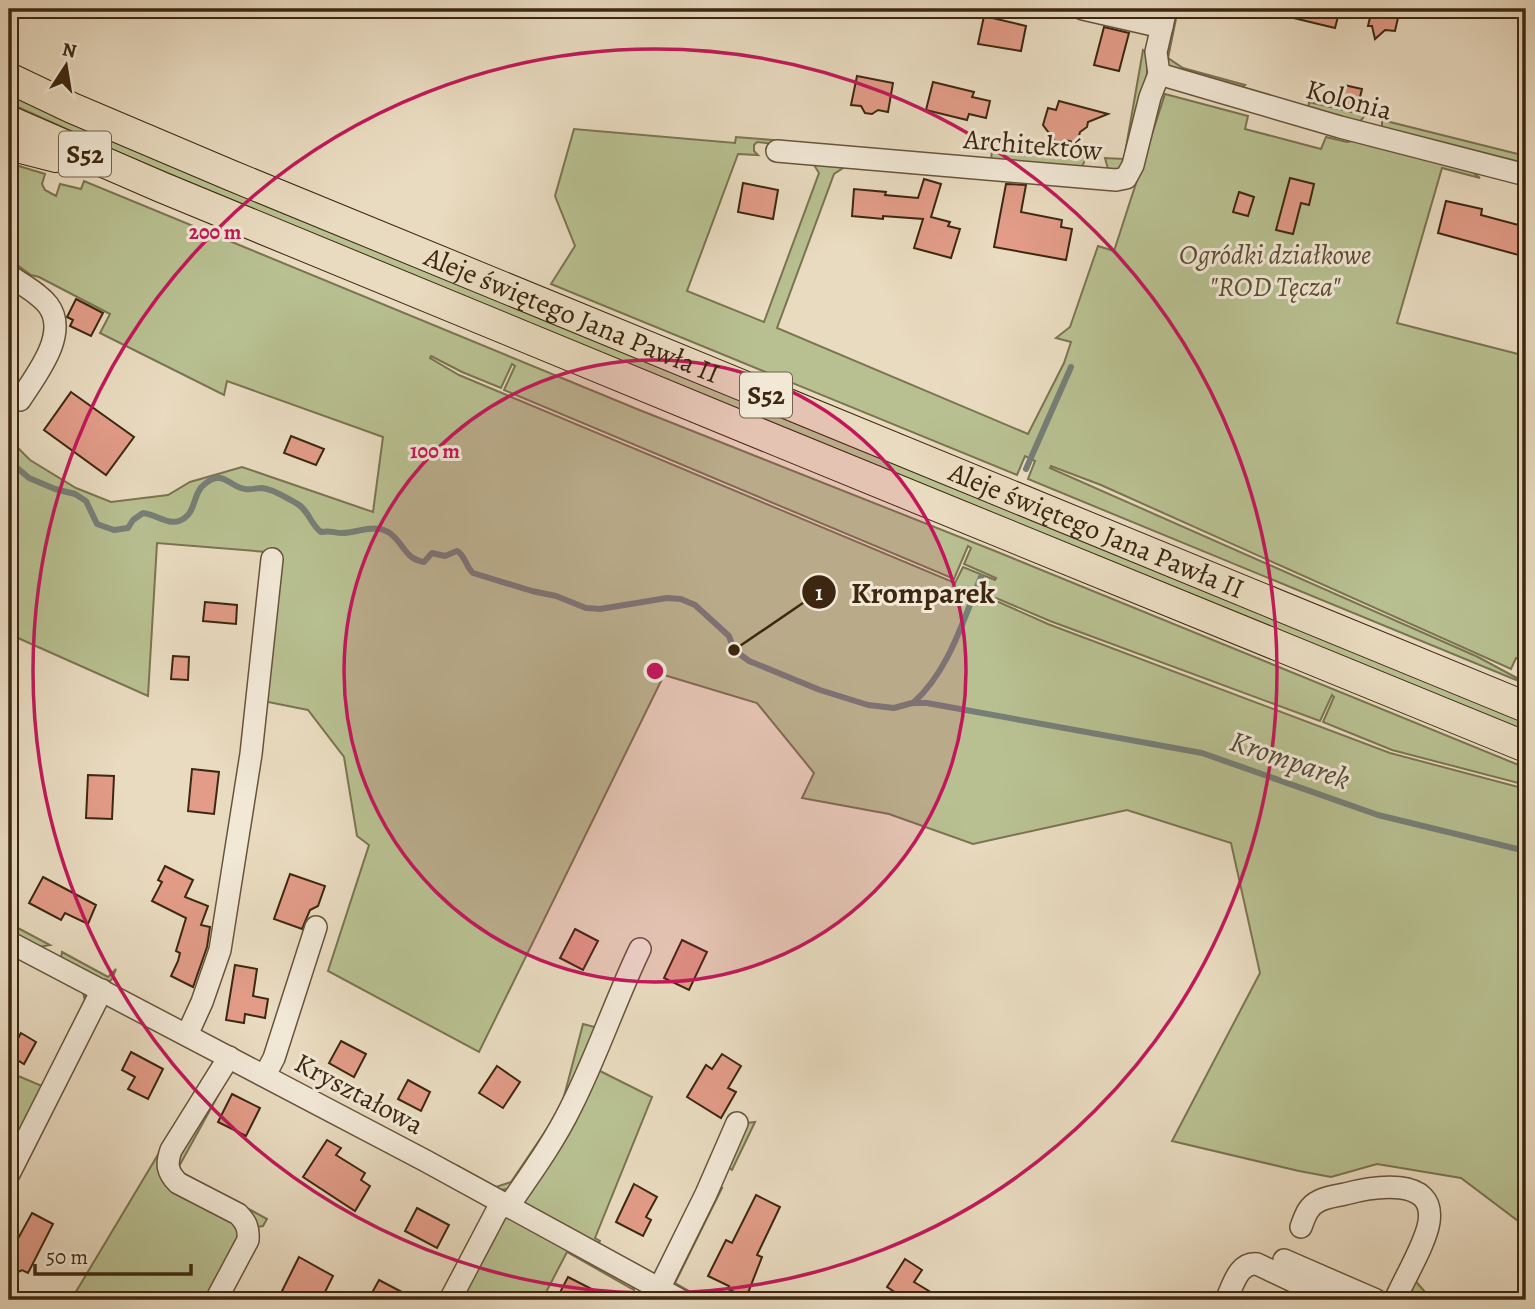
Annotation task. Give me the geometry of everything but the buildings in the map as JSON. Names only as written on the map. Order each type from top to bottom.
[{"type":"highway","name":"Aleje świętego Jana Pawła II","points":[[9,78],[72,108],[230,175],[1526,707]]},
{"type":"highway","name":"Aleje świętego Jana Pawła II","points":[[9,121],[161,187],[1526,747]]},
{"type":"highway","points":[[9,145],[161,187]]},
{"type":"street","name":"Architektów","points":[[777,151],[1116,180],[1126,178],[1133,165],[1150,97],[1159,74],[1156,52],[1164,18],[1083,9]]},
{"type":"street","name":"Kolonia","points":[[1159,74],[1340,127],[1526,175]]},
{"type":"street","points":[[9,275],[39,295],[48,305],[53,312],[56,329],[42,363],[20,400]]},
{"type":"street","points":[[187,1035],[220,950],[251,754],[272,559]]},
{"type":"street","points":[[265,1075],[274,1058],[316,927]]},
{"type":"street","name":"Kryształowa","points":[[9,942],[265,1075],[680,1300]]},
{"type":"street","points":[[450,1300],[505,1205],[560,1129],[640,949]]},
{"type":"street","points":[[9,1174],[102,990]]},
{"type":"street","points":[[216,1300],[248,1240],[246,1222],[238,1214],[178,1183],[172,1177],[167,1162],[171,1150],[229,1057]]},
{"type":"street","points":[[659,1289],[706,1194],[737,1123]]},
{"type":"street","points":[[1301,1227],[1307,1211],[1320,1200],[1387,1186],[1412,1190],[1421,1195],[1426,1200],[1430,1221],[1395,1300]]},
{"type":"street","points":[[1284,1261],[1376,1300]]},
{"type":"street","points":[[1226,1300],[1243,1267],[1249,1263],[1257,1264],[1333,1300]]},
{"type":"green space","points":[[1173,9],[1178,9],[1168,58],[1183,68],[1245,85],[1238,91],[1170,70],[1163,53]]},
{"type":"green space","points":[[1143,50],[1148,54],[1141,115],[1132,145],[1119,172],[1108,169],[1105,158],[1124,159]]},
{"type":"green space","points":[[9,93],[1526,720],[1526,732],[460,296],[117,152],[9,103]]},
{"type":"green space","name":"Ogródki działkowe \"ROD Tęcza\"","points":[[1165,94],[1248,116],[1245,129],[1321,149],[1326,137],[1347,142],[1358,140],[1464,165],[1480,178],[1442,168],[1397,323],[1526,356],[1526,662],[1516,658],[1511,669],[1101,485],[1051,466],[1050,468],[1478,657],[1517,678],[1516,680],[1028,479],[1035,461],[1025,456],[1017,475],[551,284],[575,246],[555,196],[574,129],[735,143],[736,137],[785,141],[782,145],[757,142],[754,151],[758,155],[738,154],[687,291],[764,322],[819,173],[811,160],[851,163],[834,174],[777,328],[1028,434],[1064,363],[1071,342],[1056,338],[1070,327],[1098,246],[1114,251]]},
{"type":"green space","points":[[1309,102],[1365,115],[1358,124],[1308,111]]},
{"type":"green space","points":[[1382,120],[1526,156],[1526,168],[1386,132],[1382,127]]},
{"type":"green space","points":[[992,151],[1087,157],[1081,168],[991,160]]},
{"type":"green space","points":[[9,163],[45,174],[42,184],[45,190],[56,196],[60,184],[81,189],[84,181],[637,409],[995,551],[1526,768],[1526,785],[1392,750],[1323,722],[1334,697],[1332,695],[1320,721],[1050,621],[996,598],[994,600],[1048,624],[1390,753],[1526,789],[1526,1227],[1461,1178],[1377,1164],[1331,1177],[1172,1141],[1260,973],[1231,843],[1127,810],[973,844],[889,814],[802,798],[814,773],[757,703],[664,675],[479,1052],[328,971],[369,845],[357,836],[344,757],[308,710],[263,701],[279,553],[157,543],[148,696],[9,634],[9,439],[30,460],[76,488],[111,502],[168,495],[190,482],[242,467],[373,512],[383,437],[227,381],[224,395],[100,333],[110,314],[31,275],[9,259]],"holes":[[[431,356],[501,388],[512,364],[515,366],[504,390],[954,579],[968,546],[971,548],[964,564],[996,578],[995,580],[963,567],[955,583],[459,375],[430,358]]]},
{"type":"green space","points":[[16,927],[50,945],[39,947],[16,935]]},
{"type":"green space","points":[[62,952],[108,977],[116,969],[112,979],[108,983],[61,958]]},
{"type":"green space","points":[[34,966],[39,966],[85,992],[89,1006],[9,1165],[9,1072],[44,1087],[86,1006],[83,992]]},
{"type":"green space","points":[[583,1024],[598,1028],[568,1103],[509,1189],[497,1190],[459,1170],[458,1166],[496,1187],[511,1182],[561,1108]]},
{"type":"green space","points":[[214,1061],[217,1067],[163,1159],[235,1219],[242,1231],[208,1300],[71,1300]]},
{"type":"green space","points":[[594,1068],[652,1097],[595,1238],[600,1241],[598,1245],[520,1205]]},
{"type":"green space","points":[[232,1070],[177,1170],[267,1219],[263,1226],[257,1227],[243,1212],[180,1178],[174,1167],[178,1148],[227,1071]]},
{"type":"green space","points":[[755,1122],[732,1170],[726,1165],[747,1123]]},
{"type":"green space","points":[[717,1188],[722,1188],[675,1283],[705,1300],[697,1300],[674,1287],[672,1283]]},
{"type":"green space","points":[[503,1215],[633,1285],[634,1290],[567,1252],[542,1300],[455,1300]]},
{"type":"green space","points":[[1412,1277],[1432,1300],[1401,1300]]},
{"type":"waterway","name":"Kromparek","points":[[1026,469],[1071,367]]},
{"type":"waterway","name":"Kromparek","points":[[9,461],[29,478],[75,494],[86,501],[97,524],[114,530],[128,528],[133,520],[143,513],[170,522],[179,521],[189,514],[201,487],[212,479],[222,478],[240,488],[262,488],[280,494],[300,506],[321,532],[379,529],[391,534],[413,558],[424,562],[432,553],[445,556],[457,551],[473,573],[556,596],[586,608],[600,609],[667,598],[681,599],[695,605],[729,636],[734,650],[749,661],[820,690],[868,705],[894,708],[912,703],[927,703],[1202,753],[1378,815],[1526,851]]},
{"type":"waterway","name":"Kromparek","points":[[913,703],[926,690],[946,660],[981,577]]},
{"type":"place","name":"Kromparek","points":[[734,650]]}]
